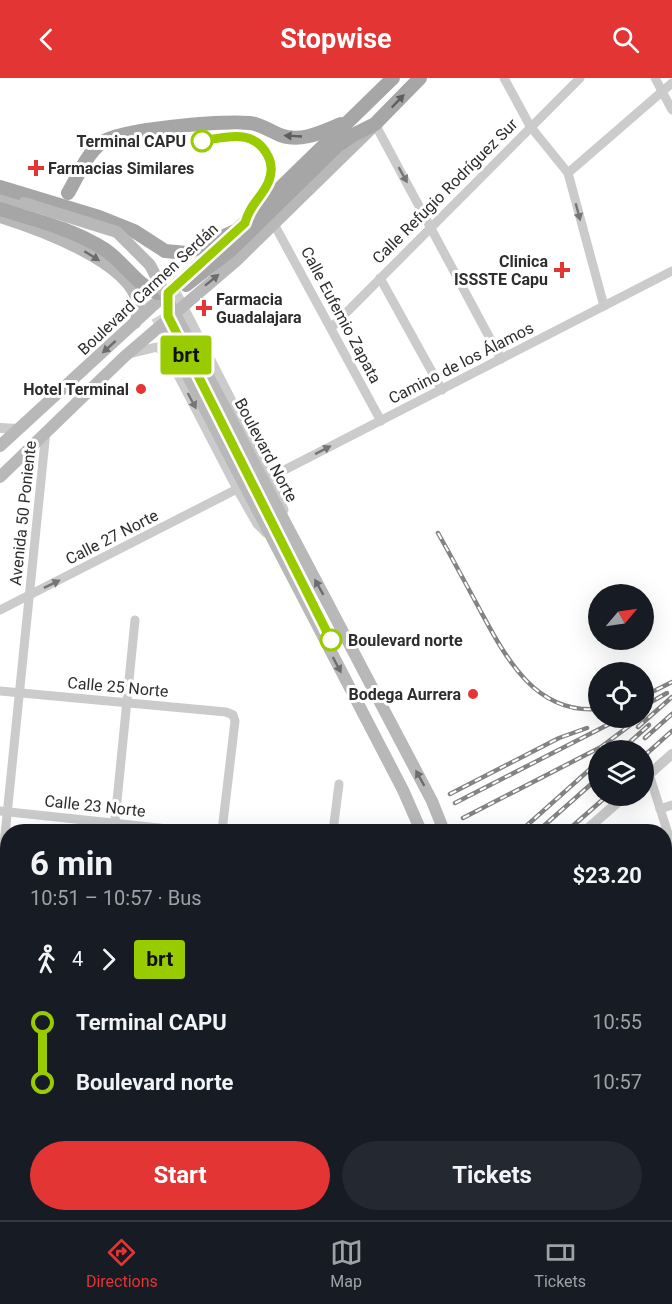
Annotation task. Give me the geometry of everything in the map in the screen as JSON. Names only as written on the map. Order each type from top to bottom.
[{"type":"main road","name":"Boulevard Carmen Serdán","points":[[0,446],[135,323],[180,287],[232,233],[393,78]]},
{"type":"main road","name":"Boulevard Carmen Serdán","points":[[0,477],[124,357],[183,304],[236,261],[420,78]]},
{"type":"main road","points":[[68,193],[92,151],[114,135],[194,126],[248,123],[282,136],[299,137],[319,133],[348,120]]},
{"type":"main road","points":[[180,287],[231,250],[337,146],[375,124]]},
{"type":"main road","points":[[0,187],[99,217],[134,231],[155,246],[172,254],[194,251],[232,233]]},
{"type":"main road","name":"Boulevard Norte","points":[[0,196],[117,232],[150,265],[267,479],[297,546],[432,801],[441,824]]},
{"type":"main road","points":[[0,209],[80,234],[108,251],[149,289],[153,297]]},
{"type":"main road","points":[[0,217],[77,247],[112,271],[134,295],[138,303],[135,323]]},
{"type":"main road","name":"Boulevard Norte","points":[[164,330],[403,789],[418,824]]},
{"type":"street","points":[[504,78],[530,126],[568,173],[604,306]]},
{"type":"street","name":"Calle Refugio Rodríguez Sur","points":[[332,327],[580,78]]},
{"type":"street","points":[[655,78],[672,110]]},
{"type":"street","points":[[568,173],[672,83]]},
{"type":"street","points":[[375,124],[432,226],[501,359]]},
{"type":"street","name":"Calle Eufemio Zapata","points":[[274,224],[332,327],[381,421]]},
{"type":"street","name":"Camino de los Álamos","points":[[267,479],[672,271]]},
{"type":"street","points":[[380,278],[442,390]]},
{"type":"street","name":"Boulevard Norte","points":[[180,287],[183,304],[267,479]]},
{"type":"street","name":"Boulevard Norte","points":[[124,357],[149,347],[157,347],[168,356],[237,489],[257,524],[272,538]]},
{"type":"street","points":[[0,428],[18,429]]},
{"type":"street","name":"Avenida 50 Poniente","points":[[4,811],[21,694],[46,432]]},
{"type":"street","name":"Calle 27 Norte","points":[[0,610],[237,489]]},
{"type":"street","points":[[114,824],[135,620]]},
{"type":"street","name":"Calle 25 Norte","points":[[0,691],[226,712],[233,716],[235,722],[223,824]]},
{"type":"street","points":[[654,769],[672,754]]},
{"type":"street","points":[[334,824],[339,784]]},
{"type":"street","points":[[654,795],[665,824]]},
{"type":"street","points":[[660,809],[672,805]]},
{"type":"street","points":[[593,824],[613,806]]},
{"type":"street","name":"Calle 23 Norte","points":[[4,811],[93,824]]},
{"type":"tunnel","points":[[148,301],[164,330]]},
{"type":"railway","points":[[438,533],[512,664],[540,693],[557,702],[576,708],[588,709]]},
{"type":"railway","points":[[654,691],[672,682]]},
{"type":"railway","points":[[654,700],[667,693]]},
{"type":"railway","points":[[654,713],[672,697]]},
{"type":"railway","points":[[645,738],[672,714]]},
{"type":"railway","points":[[450,794],[559,738],[587,728]]},
{"type":"railway","points":[[455,803],[602,728]]},
{"type":"railway","points":[[463,818],[601,747],[626,728]]},
{"type":"railway","points":[[632,740],[646,728]]},
{"type":"railway","points":[[654,747],[672,731]]},
{"type":"railway","points":[[528,824],[588,771]]},
{"type":"railway","points":[[546,824],[588,787]]},
{"type":"railway","points":[[575,824],[595,806]]},
{"type":"bus line","name":"brt","points":[[202,141],[242,135],[253,139],[267,153],[271,175],[266,187],[248,210],[245,223],[168,293],[168,316],[173,330],[331,640]]},
{"type":"place","name":"Terminal CAPU","points":[[202,141]]},
{"type":"place","name":"Farmacias Similares","points":[[36,168]]},
{"type":"place","name":"Clinica ISSSTE Capu","points":[[562,270]]},
{"type":"place","name":"Farmacia Guadalajara","points":[[204,308]]},
{"type":"place","name":"Hotel Terminal","points":[[141,389]]},
{"type":"place","name":"Boulevard norte","points":[[331,640]]},
{"type":"place","name":"Bodega Aurrera","points":[[473,694]]}]
